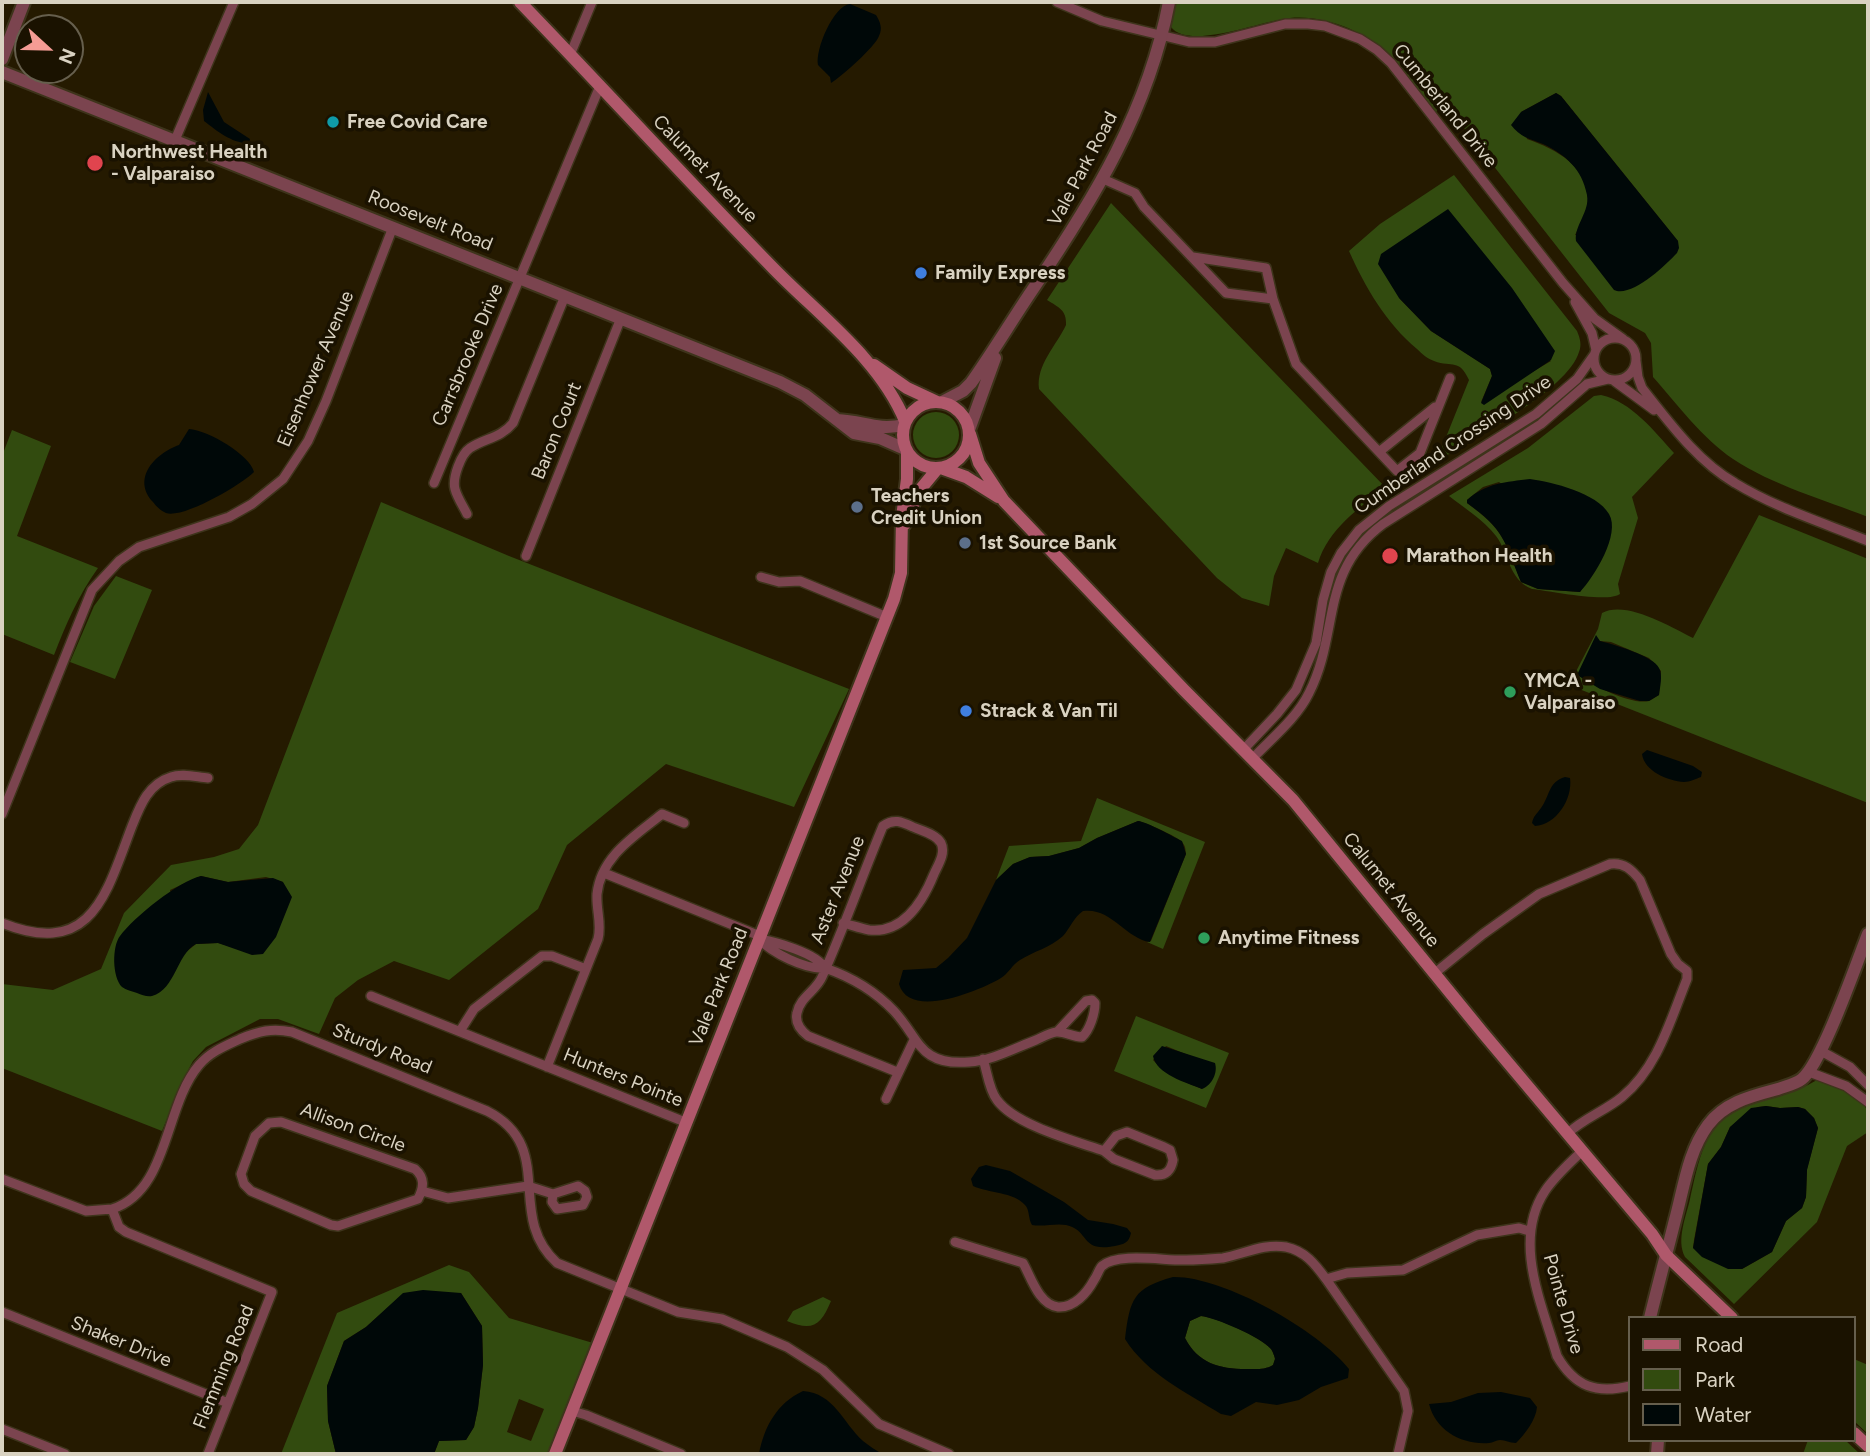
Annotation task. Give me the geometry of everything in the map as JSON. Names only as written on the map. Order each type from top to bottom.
[{"type":"main road","name":"Calumet Avenue","points":[[520,2],[776,271],[865,359],[895,398],[905,423]]},
{"type":"main road","name":"Calumet Avenue","points":[[865,359],[907,388],[939,402]]},
{"type":"main road","points":[[939,402],[960,412],[970,432],[968,445],[961,457],[940,468],[921,465],[906,451],[903,438],[905,423],[917,409],[939,402]]},
{"type":"main road","name":"Calumet Avenue","points":[[970,432],[979,463],[1004,501],[1293,800],[1652,1234],[1666,1255],[1730,1316]]},
{"type":"main road","name":"Vale Park Road","points":[[555,1454],[887,617],[901,573],[902,517],[908,479],[906,451]]},
{"type":"main road","name":"Calumet Avenue","points":[[940,468],[966,477],[1004,501]]},
{"type":"main road","name":"Vale Park Road","points":[[902,530],[919,491],[940,468]]},
{"type":"street","points":[[2,59],[24,2]]},
{"type":"street","points":[[175,140],[234,2]]},
{"type":"street","points":[[570,55],[592,2]]},
{"type":"street","name":"Cumberland Drive","points":[[1057,2],[1102,21],[1189,43],[1206,43],[1285,24],[1308,23],[1341,30],[1360,39],[1391,63],[1563,283],[1595,318],[1623,339]]},
{"type":"street","name":"Vale Park Road","points":[[939,402],[969,386],[1066,242],[1103,179],[1137,107],[1169,2]]},
{"type":"street","name":"Roosevelt Road","points":[[2,72],[785,384],[854,433],[883,439],[906,451]]},
{"type":"street","name":"Carrsbrooke Drive","points":[[434,483],[600,86]]},
{"type":"street","points":[[1103,179],[1135,193],[1144,207],[1226,293],[1273,299]]},
{"type":"street","name":"Eisenhower Avenue","points":[[2,814],[92,590],[104,575],[139,547],[229,517],[252,504],[288,474],[308,441],[326,401],[393,227]]},
{"type":"street","points":[[1193,257],[1266,268],[1273,299],[1296,364],[1397,471],[1420,453],[1450,378]]},
{"type":"street","name":"Cumberland Drive","points":[[1563,283],[1592,333],[1595,352]]},
{"type":"street","points":[[467,514],[455,489],[462,460],[471,447],[499,436],[513,423],[565,296]]},
{"type":"street","name":"Baron Court","points":[[526,556],[621,318]]},
{"type":"street","points":[[1667,419],[1631,391],[1598,371],[1595,352],[1609,338],[1623,339],[1633,348],[1642,388],[1696,452],[1734,482],[1769,500],[1868,541]]},
{"type":"street","name":"Vale Park Road","points":[[970,432],[1002,340]]},
{"type":"street","name":"Cumberland Crossing Drive","points":[[1248,753],[1296,690],[1316,643],[1331,572],[1359,530],[1390,506],[1536,414],[1577,379],[1595,352]]},
{"type":"street","points":[[1611,379],[1630,375],[1636,361]]},
{"type":"street","name":"Cumberland Crossing Drive","points":[[1248,753],[1289,721],[1310,692],[1322,657],[1339,581],[1349,561],[1367,537],[1383,524],[1541,424],[1587,384],[1611,379]]},
{"type":"street","points":[[1379,452],[1438,405]]},
{"type":"street","name":"Roosevelt Road","points":[[837,420],[854,421],[878,428],[905,423]]},
{"type":"street","points":[[761,577],[779,582],[800,581],[887,617]]},
{"type":"street","points":[[2,923],[25,932],[49,934],[71,928],[86,919],[106,895],[140,807],[149,792],[164,779],[176,775],[208,778]]},
{"type":"street","name":"Hunters Pointe","points":[[547,1067],[599,933],[597,894],[610,859],[618,849],[662,814],[684,823]]},
{"type":"street","name":"Aster Avenue","points":[[843,923],[871,930],[888,928],[910,915],[926,895],[943,853],[941,843],[933,836],[898,821],[889,821],[883,825],[818,984],[806,995],[799,1007],[797,1020],[808,1036],[897,1072]]},
{"type":"street","points":[[1435,973],[1539,894],[1618,863],[1640,880],[1671,954],[1678,964],[1688,971],[1687,979],[1663,1041],[1639,1082],[1567,1134]]},
{"type":"street","points":[[604,873],[759,938],[769,950],[816,969],[825,968],[861,984],[897,1013],[914,1040],[929,1055],[946,1061],[969,1062],[983,1059],[1057,1032],[1086,1001],[1092,1000],[1095,1003],[1086,1033],[1082,1037],[1057,1032]]},
{"type":"street","points":[[1651,1316],[1695,1146],[1723,1109],[1749,1097],[1790,1085],[1809,1072],[1821,1051],[1868,934]]},
{"type":"street","points":[[460,1031],[474,1009],[542,956],[552,956],[586,969]]},
{"type":"street","name":"Hunters Pointe","points":[[371,996],[685,1122]]},
{"type":"street","name":"Sturdy Road","points":[[112,1209],[130,1201],[146,1184],[187,1084],[200,1063],[221,1047],[268,1029],[292,1032],[501,1118],[512,1127],[525,1152],[534,1230],[546,1254],[568,1269],[678,1312],[722,1320],[787,1347],[823,1370],[879,1424],[949,1454]]},
{"type":"street","points":[[886,1099],[914,1040]]},
{"type":"street","points":[[1821,1051],[1850,1067],[1868,1085]]},
{"type":"street","points":[[983,1059],[996,1099],[1027,1122],[1104,1151],[1155,1175],[1168,1171],[1173,1160],[1170,1150],[1128,1132],[1116,1136],[1104,1151]]},
{"type":"street","points":[[1809,1072],[1846,1086],[1868,1102]]},
{"type":"street","name":"Allison Circle","points":[[281,1122],[415,1169],[424,1183],[422,1191],[418,1199],[410,1204],[338,1226],[251,1191],[244,1184],[242,1174],[259,1131],[269,1124],[281,1122]]},
{"type":"street","name":"Pointe Drive","points":[[1582,1151],[1546,1189],[1534,1214],[1530,1231],[1530,1261],[1557,1356],[1563,1367],[1577,1381],[1595,1389],[1613,1390],[1629,1386]]},
{"type":"street","points":[[2,1178],[86,1211],[112,1209]]},
{"type":"street","points":[[422,1191],[440,1197],[456,1198],[528,1186],[554,1194]]},
{"type":"street","name":"Flemming Road","points":[[112,1209],[119,1227],[126,1232],[272,1292],[208,1454]]},
{"type":"street","points":[[1326,1279],[1347,1273],[1403,1270],[1477,1236],[1519,1228],[1530,1231]]},
{"type":"street","points":[[955,1242],[1023,1263],[1041,1298],[1055,1307],[1068,1306],[1080,1299],[1093,1284],[1102,1266],[1119,1259],[1211,1258],[1274,1246],[1297,1250],[1314,1262],[1405,1391],[1408,1411],[1398,1454]]},
{"type":"street","name":"Shaker Drive","points":[[2,1312],[228,1404]]},
{"type":"street","points":[[572,1411],[681,1454]]},
{"type":"street","points":[[2,1429],[65,1454]]},
{"type":"green space","points":[[1176,2],[1868,2],[1868,517],[1764,477],[1733,459],[1711,441],[1653,377],[1651,343],[1645,333],[1609,313],[1445,104],[1436,112],[1398,64],[1375,44],[1348,28],[1305,18],[1278,20],[1210,35],[1180,34],[1171,27]],"holes":[[[1556,93],[1678,241],[1575,235],[1588,207],[1583,179],[1560,154],[1527,139],[1521,112]]]},
{"type":"green space","points":[[1454,175],[1577,331],[1580,339],[1579,352],[1571,367],[1557,382],[1516,413],[1436,462],[1469,380],[1459,366],[1434,361],[1421,353],[1396,328],[1369,291],[1349,251],[1380,224]],"holes":[[[1399,298],[1551,361],[1481,402],[1492,376],[1490,369],[1431,331]]]},
{"type":"green space","points":[[1111,203],[1386,488],[1355,511],[1337,530],[1318,563],[1286,548],[1274,576],[1269,606],[1242,598],[1217,578],[1039,389],[1044,364],[1066,325],[1063,312],[1047,300]]},
{"type":"green space","points":[[1601,395],[1623,404],[1650,427],[1674,453],[1632,497],[1638,518],[1618,584],[1620,594],[1592,597],[1532,589],[1522,582],[1538,589],[1580,592],[1601,560],[1499,482],[1483,487],[1467,500],[1467,503],[1489,521],[1502,537],[1521,582],[1514,573],[1501,543],[1491,530],[1449,496],[1528,448],[1594,396]]},
{"type":"green space","points":[[936,412],[952,419],[959,435],[952,451],[936,458],[920,451],[913,435],[920,419]]},
{"type":"green space","points":[[12,430],[51,446],[17,536],[98,568],[73,610],[54,655],[2,634],[2,456]]},
{"type":"green space","points":[[381,502],[509,556],[849,689],[794,807],[666,764],[567,845],[538,909],[449,980],[394,961],[358,980],[335,998],[319,1034],[278,1019],[260,1019],[206,1047],[193,1061],[184,1078],[162,1131],[2,1068],[2,984],[53,990],[101,969],[124,913],[171,865],[239,849],[258,825]],"holes":[[[201,876],[228,882],[266,877],[283,882],[232,947],[218,943],[196,944],[186,952],[170,890]]]},
{"type":"green space","points":[[1759,515],[1868,559],[1868,803],[1569,685],[1598,629],[1602,613],[1612,610],[1636,612],[1693,638]],"holes":[[[1600,641],[1611,642],[1649,658],[1661,671],[1659,695],[1642,702],[1624,698],[1583,677]]]},
{"type":"green space","points":[[116,576],[152,590],[115,679],[70,662],[94,606]]},
{"type":"green space","points":[[1097,798],[1205,842],[1163,949],[1147,942],[1151,941],[1186,854],[1184,845],[1179,840],[1147,824],[1138,821],[1079,848],[1049,856],[1030,857],[1013,864],[996,880],[1009,846],[1081,841]]},
{"type":"green space","points":[[1136,1016],[1229,1053],[1206,1108],[1114,1071]],"holes":[[[1166,1046],[1205,1062],[1202,1089],[1170,1074],[1153,1060]]]},
{"type":"green space","points":[[1817,1080],[1855,1096],[1865,1107],[1868,1132],[1847,1146],[1817,1222],[1734,1304],[1685,1257],[1682,1250],[1683,1228],[1700,1157],[1712,1131],[1731,1111]],"holes":[[[1758,1107],[1805,1109],[1814,1118],[1818,1128],[1807,1169],[1806,1197],[1802,1208],[1786,1221],[1772,1252],[1742,1269],[1693,1248],[1708,1164],[1721,1147],[1730,1127]]]},
{"type":"green space","points":[[449,1265],[469,1272],[509,1318],[593,1343],[549,1454],[434,1454],[439,1441],[466,1440],[474,1427],[483,1365],[482,1326],[461,1293],[404,1293],[366,1327],[344,1341],[327,1386],[328,1421],[336,1454],[281,1454],[337,1313]],"holes":[[[519,1399],[544,1409],[531,1441],[507,1432]]]},
{"type":"green space","points":[[823,1297],[831,1301],[820,1321],[803,1326],[787,1321],[793,1311]]},
{"type":"green space","points":[[1201,1316],[1238,1328],[1266,1344],[1274,1355],[1273,1365],[1260,1369],[1236,1369],[1218,1366],[1203,1359],[1185,1338],[1190,1321]]},
{"type":"green space","points":[[1856,1360],[1868,1365],[1868,1434],[1856,1423]]},
{"type":"green space","points":[[1807,1442],[1847,1442],[1860,1454],[1803,1454]]},
{"type":"water","points":[[850,4],[876,15],[880,33],[865,54],[831,83],[830,77],[818,65],[819,49],[837,12]]},
{"type":"water","points":[[208,92],[224,122],[250,139],[249,143],[231,139],[204,121],[203,110]]},
{"type":"water","points":[[1556,93],[1678,241],[1679,248],[1672,259],[1656,273],[1629,289],[1614,290],[1576,241],[1577,229],[1587,201],[1585,186],[1577,170],[1559,153],[1522,135],[1511,125],[1521,112]]},
{"type":"water","points":[[1448,209],[1512,288],[1555,351],[1551,360],[1484,405],[1481,403],[1492,376],[1490,369],[1431,331],[1399,298],[1378,264],[1381,254]]},
{"type":"water","points":[[189,429],[227,444],[245,458],[254,472],[237,485],[198,506],[185,511],[166,513],[160,510],[147,493],[145,476],[155,460],[179,445]]},
{"type":"water","points":[[1530,479],[1585,494],[1609,514],[1612,533],[1609,544],[1580,592],[1538,589],[1521,582],[1502,537],[1480,512],[1467,503],[1474,494],[1489,487]]},
{"type":"water","points":[[1596,635],[1600,641],[1632,651],[1656,664],[1661,674],[1659,695],[1649,701],[1640,701],[1600,689],[1577,675]]},
{"type":"water","points":[[1647,750],[1693,766],[1702,772],[1701,777],[1684,782],[1658,774],[1644,760],[1642,754]]},
{"type":"water","points":[[1565,777],[1570,778],[1570,786],[1562,810],[1550,821],[1535,826],[1532,823],[1534,818],[1552,786]]},
{"type":"water","points":[[1138,821],[1182,841],[1186,854],[1150,942],[1133,935],[1102,914],[1083,911],[1058,940],[1020,960],[991,983],[945,999],[916,1000],[905,995],[899,984],[903,970],[936,968],[948,958],[967,938],[996,880],[1013,864],[1030,857],[1049,856],[1079,848]]},
{"type":"water","points":[[201,876],[228,882],[273,878],[283,882],[292,897],[276,937],[263,954],[252,955],[218,943],[196,944],[189,949],[160,992],[146,996],[122,987],[116,976],[114,962],[120,936],[135,919],[158,901],[181,885]]},
{"type":"water","points":[[1162,1046],[1215,1063],[1216,1071],[1211,1082],[1202,1089],[1166,1073],[1153,1056]]},
{"type":"water","points":[[1798,1107],[1805,1109],[1814,1118],[1818,1128],[1807,1170],[1806,1197],[1802,1208],[1786,1221],[1772,1252],[1742,1269],[1728,1269],[1702,1257],[1693,1248],[1708,1164],[1721,1147],[1730,1127],[1751,1108]]},
{"type":"water","points":[[986,1165],[1010,1171],[1064,1202],[1088,1220],[1127,1228],[1131,1233],[1129,1239],[1115,1246],[1096,1246],[1090,1244],[1079,1231],[1066,1225],[1032,1225],[1027,1207],[1020,1201],[973,1186],[971,1179],[979,1167]]},
{"type":"water","points":[[1173,1277],[1194,1279],[1217,1285],[1268,1308],[1293,1322],[1335,1354],[1349,1369],[1348,1378],[1321,1387],[1299,1400],[1277,1405],[1256,1402],[1231,1416],[1221,1414],[1156,1373],[1144,1363],[1125,1339],[1129,1314],[1136,1297],[1160,1281]],"holes":[[[1201,1316],[1238,1329],[1266,1344],[1274,1355],[1273,1365],[1260,1369],[1236,1369],[1218,1366],[1203,1359],[1185,1338],[1190,1321]]]},
{"type":"water","points":[[423,1290],[461,1293],[482,1326],[483,1365],[474,1427],[466,1440],[439,1441],[434,1454],[336,1454],[328,1421],[327,1386],[344,1341],[366,1327],[403,1293]]},
{"type":"water","points":[[803,1391],[823,1397],[863,1441],[882,1454],[759,1454],[764,1434],[773,1417],[786,1402]]},
{"type":"water","points":[[1501,1392],[1530,1398],[1537,1407],[1532,1422],[1516,1443],[1500,1440],[1479,1443],[1460,1439],[1444,1429],[1432,1414],[1429,1404],[1451,1402],[1478,1393]]},
{"type":"place","name":"Free Covid Care","points":[[333,122]]},
{"type":"place","name":"Northwest Health - Valparaiso","points":[[95,163]]},
{"type":"place","name":"Family Express","points":[[921,273]]},
{"type":"place","name":"Teachers Credit Union","points":[[857,507]]},
{"type":"place","name":"1st Source Bank","points":[[965,543]]},
{"type":"place","name":"Marathon Health","points":[[1390,556]]},
{"type":"place","name":"YMCA - Valparaiso","points":[[1510,692]]},
{"type":"place","name":"Strack & Van Til","points":[[966,711]]},
{"type":"place","name":"Anytime Fitness","points":[[1204,938]]}]
